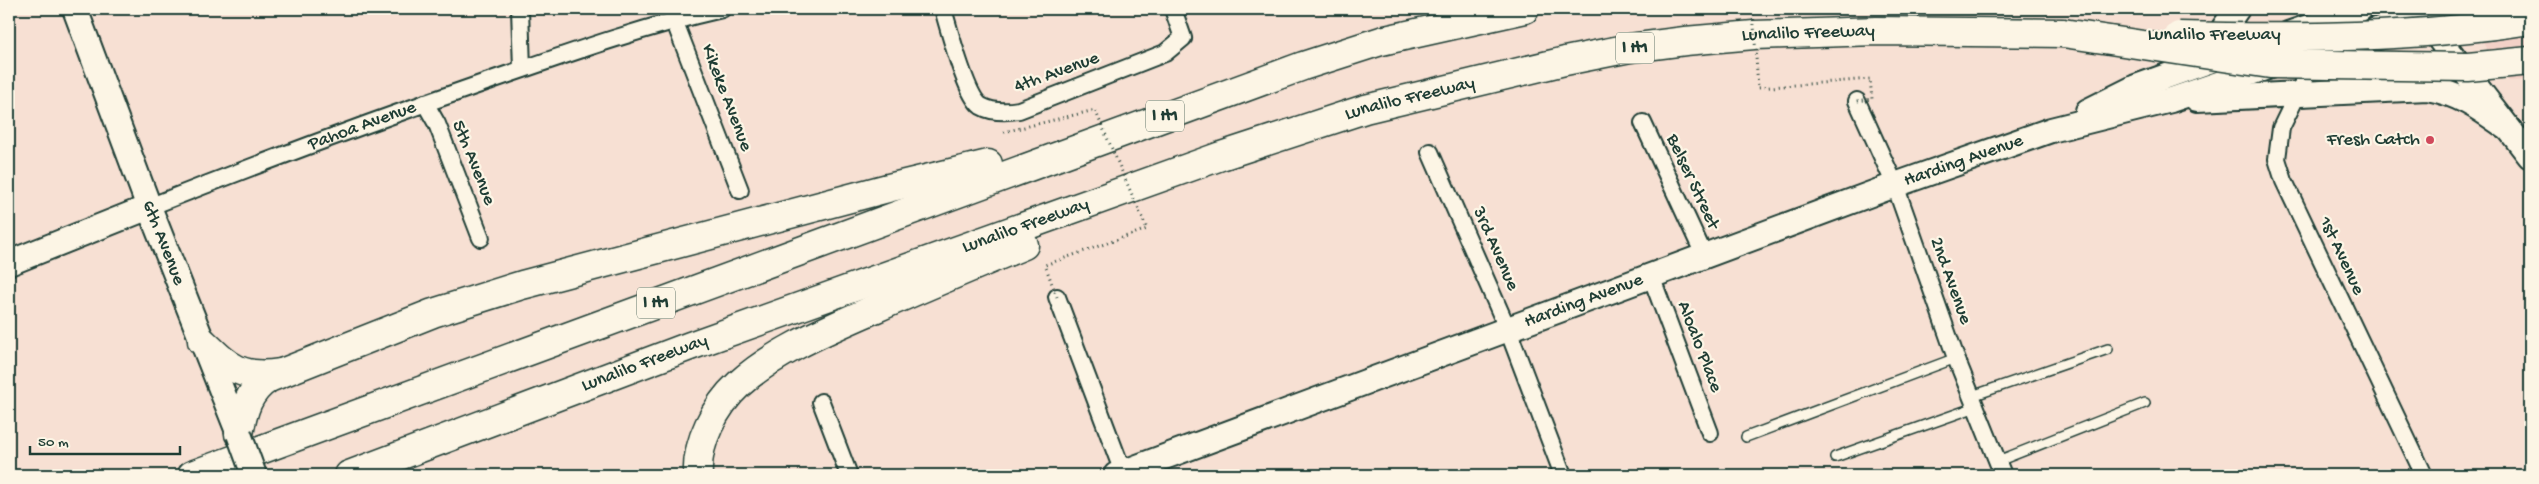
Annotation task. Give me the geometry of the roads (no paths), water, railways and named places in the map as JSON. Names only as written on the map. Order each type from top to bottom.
[{"type":"highway","name":"I H1","points":[[192,475],[1303,66],[1381,41],[1525,9]]},
{"type":"highway","name":"Lunalilo Freeway","points":[[349,475],[690,346],[1221,156],[1365,109],[1519,72],[1630,48],[1763,34],[1876,31],[2206,37],[2355,35],[2440,30],[2530,20]]},
{"type":"highway","points":[[2063,33],[2270,64],[2468,67],[2530,61]]},
{"type":"highway","points":[[239,434],[244,410],[251,394],[264,381],[433,313],[522,285],[888,188],[1121,132]]},
{"type":"highway","points":[[698,475],[701,447],[718,410],[737,386],[763,366],[823,332],[1070,225],[1221,156]]},
{"type":"highway","points":[[202,341],[222,359],[245,374],[257,376],[280,373]]},
{"type":"street","name":"6th Avenue","points":[[75,9],[149,207],[254,475]]},
{"type":"street","points":[[520,9],[522,69]]},
{"type":"street","name":"Pahoa Avenue","points":[[9,263],[149,207],[425,103],[522,69],[674,20],[722,9]]},
{"type":"street","name":"4th Avenue","points":[[943,9],[974,100],[982,106],[999,111],[1019,110],[1155,58],[1174,47],[1183,38],[1173,9]]},
{"type":"street","points":[[2191,67],[2211,47],[2237,9]]},
{"type":"street","name":"Harding Avenue","points":[[2051,130],[2136,87],[2360,9]]},
{"type":"street","points":[[2424,10],[2506,127],[2530,156]]},
{"type":"street","name":"Harding Avenue","points":[[1121,474],[1894,185],[2051,130],[2171,100],[2319,50],[2424,10]]},
{"type":"street","name":"Kikeke Avenue","points":[[674,20],[740,190]]},
{"type":"street","name":"1st Avenue","points":[[2319,50],[2281,128],[2277,159],[2284,181],[2421,474]]},
{"type":"street","points":[[2171,100],[2427,88],[2450,93],[2475,105],[2506,127]]},
{"type":"street","name":"2nd Avenue","points":[[1857,100],[1894,185],[1956,358],[2000,468]]},
{"type":"street","name":"5th Avenue","points":[[425,103],[437,124],[481,238]]},
{"type":"street","name":"Belser Street","points":[[1643,123],[1705,257]]},
{"type":"street","name":"3rd Avenue","points":[[1430,152],[1508,330],[1563,475]]},
{"type":"street","name":"Aloalo Place","points":[[1650,276],[1710,433]]},
{"type":"street","points":[[1057,297],[1121,474]]},
{"type":"street","points":[[821,402],[849,475]]},
{"type":"lane","points":[[1835,457],[2108,349]]},
{"type":"lane","points":[[1746,437],[1956,358]]},
{"type":"lane","points":[[2000,468],[2146,403]]},
{"type":"place","name":"Fresh Catch","points":[[2430,140]]}]
